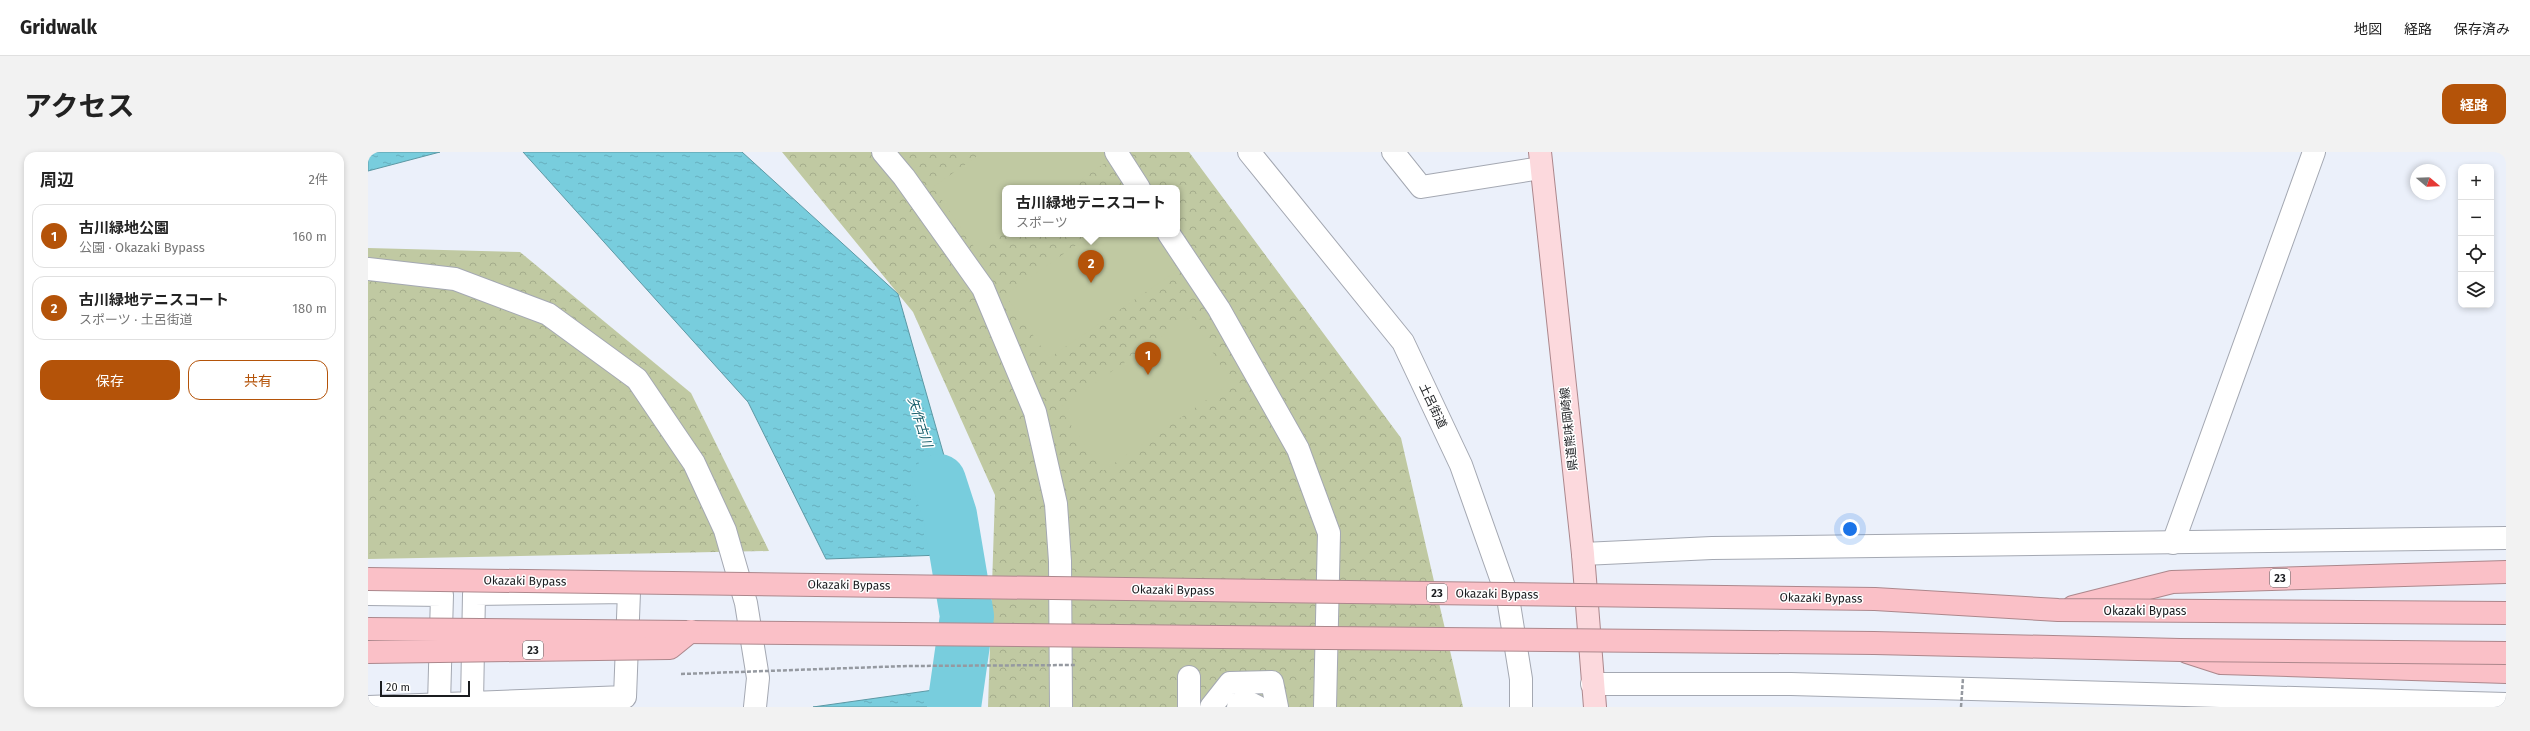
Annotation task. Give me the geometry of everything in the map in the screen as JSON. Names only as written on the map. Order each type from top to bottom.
[{"type":"highway","name":"23","points":[[2058,610],[2172,582],[2506,572]]},
{"type":"highway","name":"Okazaki Bypass","points":[[368,579],[1875,599],[2058,610],[2506,613]]},
{"type":"highway","name":"23","points":[[368,629],[1858,643],[2180,650],[2506,653]]},
{"type":"highway","name":"23","points":[[368,652],[670,648],[692,631]]},
{"type":"highway","name":"23","points":[[2180,650],[2221,663],[2506,672]]},
{"type":"main road","name":"県道熊味岡崎線","points":[[1540,160],[1583,554],[1595,707]]},
{"type":"street","points":[[883,152],[904,177],[982,288],[1035,412],[1056,504],[1060,561],[1064,705]]},
{"type":"street","points":[[1116,152],[1137,185]]},
{"type":"street","name":"土呂街道","points":[[1249,152],[1403,342],[1461,465],[1508,598],[1521,679],[1521,707]]},
{"type":"street","points":[[1393,152],[1421,187],[1540,160]]},
{"type":"street","points":[[2173,543],[2314,152]]},
{"type":"street","points":[[1171,237],[1219,309],[1298,449],[1329,533],[1324,706]]},
{"type":"street","points":[[368,269],[455,279],[548,314],[637,378],[694,463],[725,530],[746,603],[755,655],[758,678],[755,707]]},
{"type":"street","points":[[1583,554],[1712,548],[2506,538]]},
{"type":"street","points":[[368,707],[439,704],[472,703],[625,697],[629,592],[474,594],[472,703]]},
{"type":"street","points":[[368,594],[442,595],[439,704]]},
{"type":"street","points":[[368,640],[441,641]]},
{"type":"street","points":[[473,640],[627,642]]},
{"type":"street","points":[[1189,677],[1189,707]]},
{"type":"street","points":[[1211,707],[1230,683],[1272,682],[1277,707]]},
{"type":"street","points":[[1592,684],[1791,684],[2506,704]]},
{"type":"street","points":[[1238,707],[1244,700],[1258,707]]},
{"type":"path","points":[[680,674],[906,666],[1080,665]]},
{"type":"path","points":[[1961,707],[1963,678]]},
{"type":"green space","points":[[782,152],[1189,152],[1401,438],[1463,707],[988,707],[995,495],[913,312]]},
{"type":"green space","points":[[983,152],[1099,152],[1105,163],[1072,185],[1002,185],[1002,233],[977,251],[933,187]]},
{"type":"green space","points":[[1088,237],[1158,237],[1178,270],[1049,358],[1005,295]]},
{"type":"green space","points":[[368,248],[520,252],[691,393],[769,551],[368,559]]},
{"type":"green space","points":[[1191,316],[1231,383],[1103,471],[1059,408]]},
{"type":"water","points":[[368,152],[440,152],[368,171]]},
{"type":"water","points":[[523,152],[742,152],[898,294],[972,554],[826,559],[748,402]]},
{"type":"water","points":[[976,684],[970,707],[813,707]]},
{"type":"waterway","name":"矢作古川","points":[[939,481],[950,515],[967,616],[954,707]]},
{"type":"place","name":"古川緑地テニスコート","points":[[1091,283]]},
{"type":"place","name":"古川緑地公園","points":[[1148,375]]}]
